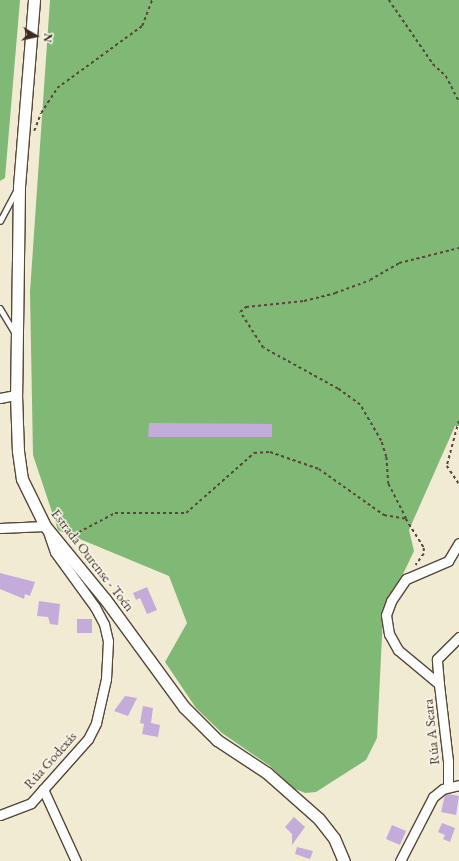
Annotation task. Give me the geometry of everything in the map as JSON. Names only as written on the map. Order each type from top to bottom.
[{"type":"street","name":"Estrada Ourense - Toén","points":[[34,0],[19,187],[16,396],[18,451],[22,479],[46,528],[105,599],[192,716],[217,740],[268,774],[319,819],[334,838],[344,861]]},
{"type":"street","points":[[0,398],[16,396]]},
{"type":"street","points":[[0,528],[46,528]]},
{"type":"street","name":"Rúa Godexás","points":[[0,815],[24,807],[43,789],[59,769],[83,746],[92,731],[101,703],[108,660],[104,624],[95,607],[55,552],[46,528]]},
{"type":"street","points":[[406,579],[448,561],[459,543]]},
{"type":"street","name":"Rúa A Seara","points":[[406,579],[387,612],[389,634],[402,654],[439,684],[448,760],[448,786]]},
{"type":"street","points":[[439,684],[437,659],[459,637]]},
{"type":"street","points":[[400,861],[433,797],[448,786],[459,785]]},
{"type":"street","points":[[43,789],[76,861]]},
{"type":"lane","points":[[0,221],[19,187]]},
{"type":"lane","points":[[0,308],[16,334]]},
{"type":"path","points":[[32,135],[41,113],[57,88],[142,26],[152,0]]},
{"type":"path","points":[[389,0],[433,64],[446,76],[459,101]]},
{"type":"path","points":[[406,579],[424,554],[422,541],[406,519],[388,484],[386,457],[381,441],[360,405],[338,389],[263,348],[240,312],[246,307],[304,300],[335,293],[370,280],[399,263],[459,248]]},
{"type":"path","points":[[459,422],[447,466],[459,484]]},
{"type":"path","points":[[59,543],[115,513],[186,513],[254,453],[270,452],[319,469],[384,515],[406,519]]},
{"type":"green space","points":[[0,0],[20,0],[5,178],[0,181]]},
{"type":"green space","points":[[50,0],[459,0],[459,426],[455,426],[409,530],[414,551],[383,616],[377,738],[366,760],[316,792],[305,793],[293,788],[270,766],[222,733],[196,708],[165,662],[187,623],[169,576],[58,530],[33,455],[30,292]]},
{"type":"building","points":[[149,423],[272,424],[272,437],[148,437]]},
{"type":"building","points":[[0,573],[35,582],[30,596],[25,594],[24,599],[0,589]]},
{"type":"building","points":[[147,587],[157,610],[147,614],[140,598],[136,600],[133,593]]},
{"type":"building","points":[[39,601],[60,604],[58,625],[50,624],[48,617],[37,616]]},
{"type":"building","points":[[77,619],[92,619],[92,633],[77,633]]},
{"type":"building","points":[[125,696],[137,698],[128,716],[114,711]]},
{"type":"building","points":[[143,706],[153,708],[151,723],[160,725],[158,737],[142,734],[144,724],[140,723]]},
{"type":"building","points":[[448,794],[459,796],[456,815],[441,812],[445,795]]},
{"type":"building","points":[[294,817],[305,827],[292,845],[292,834],[285,827]]},
{"type":"building","points":[[442,823],[455,828],[450,842],[443,839],[445,835],[438,832]]},
{"type":"building","points":[[392,825],[406,831],[400,845],[386,839]]},
{"type":"building","points":[[297,847],[313,851],[310,859],[295,854]]}]
